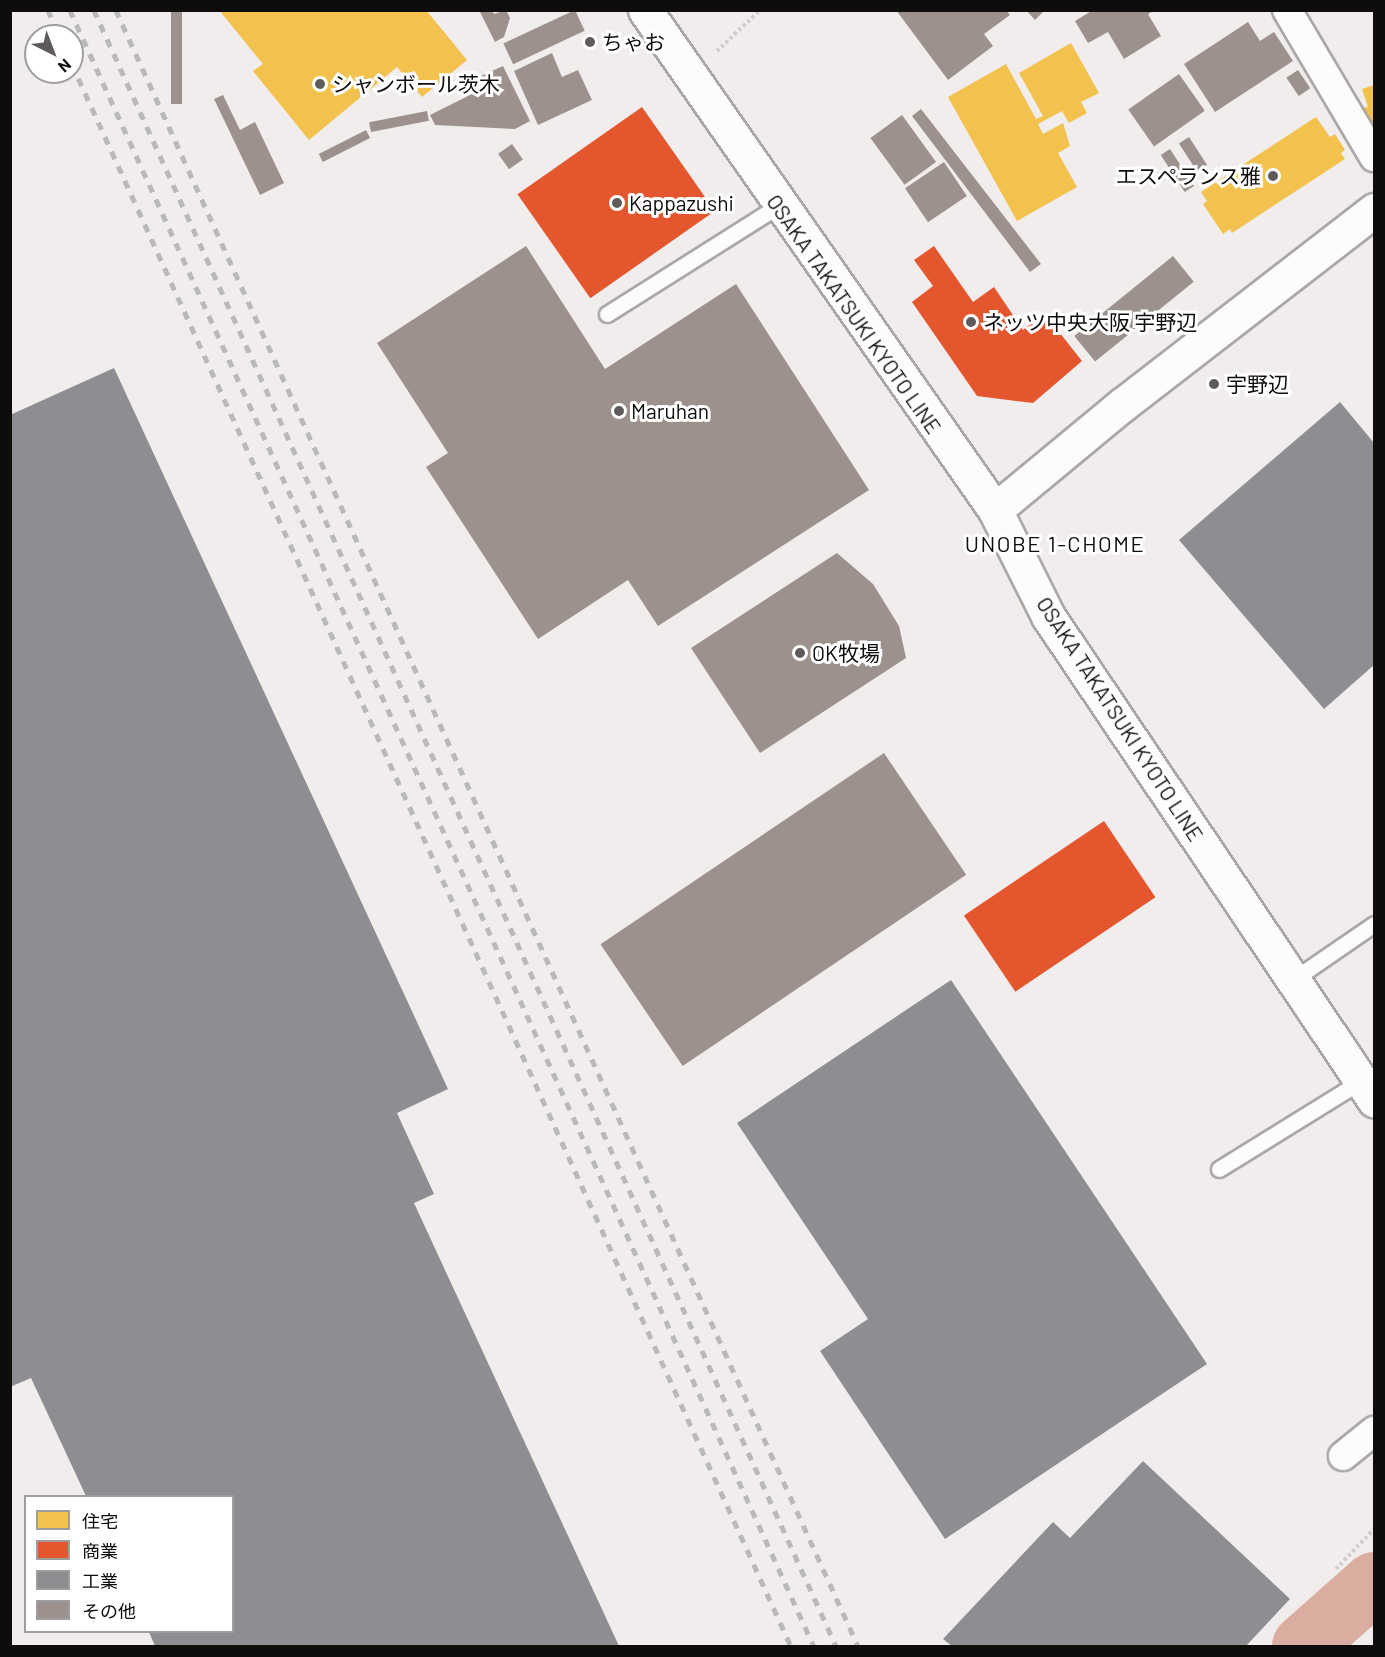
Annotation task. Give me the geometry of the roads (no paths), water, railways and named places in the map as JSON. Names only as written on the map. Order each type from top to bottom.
[{"type":"main road","name":"OSAKA TAKATSUKI KYOTO LINE","points":[[645,10],[778,206],[995,510],[1048,616],[1368,1091]]},
{"type":"main road","points":[[995,510],[1122,405],[1374,210]]},
{"type":"street","points":[[1287,10],[1374,157]]},
{"type":"street","points":[[1343,1456],[1374,1431]]},
{"type":"lane","points":[[607,314],[778,206]]},
{"type":"lane","points":[[1294,979],[1374,924]]},
{"type":"lane","points":[[1219,1169],[1368,1091]]},
{"type":"waterway","points":[[1303,1646],[1374,1583]]},
{"type":"railway","points":[[48,10],[54,24]]},
{"type":"railway","points":[[70,10],[814,1646]]},
{"type":"railway","points":[[94,10],[836,1646]]},
{"type":"railway","points":[[116,10],[858,1646]]},
{"type":"railway","points":[[81,84],[791,1646]]},
{"type":"place","name":"ちゃお","points":[[590,42]]},
{"type":"place","name":"シャンボール茨木","points":[[320,84]]},
{"type":"place","name":"エスペランス雅","points":[[1273,176]]},
{"type":"place","name":"Kappazushi","points":[[617,203]]},
{"type":"place","name":"ネッツ中央大阪 宇野辺","points":[[971,322]]},
{"type":"place","name":"宇野辺","points":[[1214,384]]},
{"type":"place","name":"Maruhan","points":[[619,411]]},
{"type":"place","name":"OK牧場","points":[[800,653]]},
{"type":"district","name":"UNOBE 1-CHOME","points":[[1055,544]]}]
